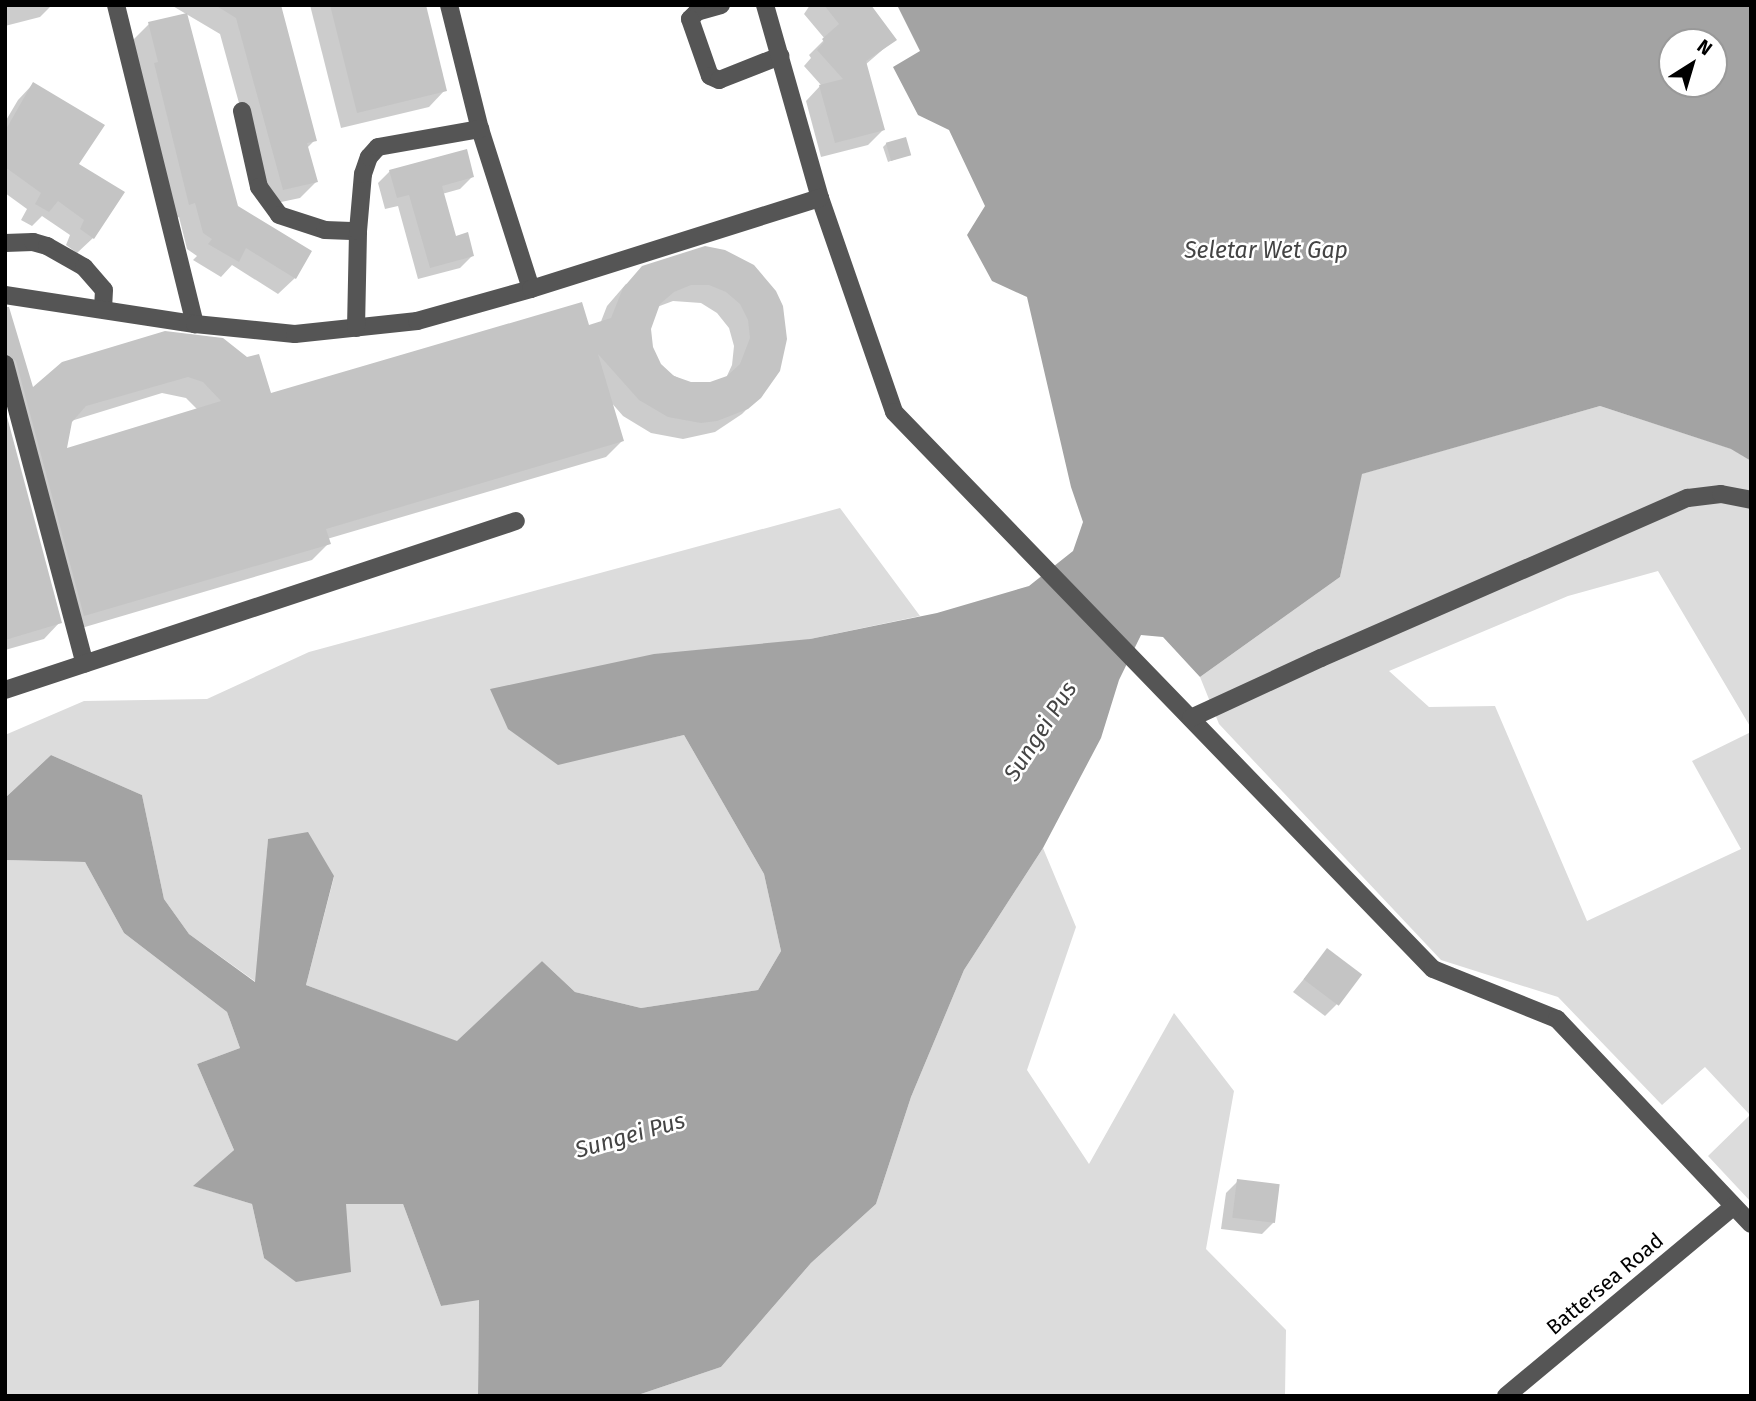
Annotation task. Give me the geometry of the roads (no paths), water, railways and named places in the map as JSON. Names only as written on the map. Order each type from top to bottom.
[{"type":"lane","points":[[116,5],[195,324]]},
{"type":"lane","points":[[449,5],[480,129],[531,289]]},
{"type":"lane","points":[[720,5],[697,12],[690,19],[710,76],[719,80],[779,57]]},
{"type":"lane","points":[[765,5],[820,198],[894,412],[1433,970],[1557,1018],[1733,1208],[1751,1224]]},
{"type":"lane","points":[[242,111],[259,187],[279,215],[325,230],[358,231]]},
{"type":"lane","points":[[356,328],[358,231],[363,174],[369,157],[379,146],[480,129]]},
{"type":"lane","points":[[5,295],[195,324],[295,334],[417,321],[531,289],[820,198]]},
{"type":"lane","points":[[5,243],[33,242],[47,246],[84,267],[104,290],[103,309]]},
{"type":"lane","points":[[5,364],[85,664]]},
{"type":"lane","points":[[1191,718],[1321,657],[1688,498],[1721,494],[1751,500]]},
{"type":"lane","points":[[5,690],[516,521]]},
{"type":"lane","name":"Battersea Road","points":[[1506,1396],[1733,1208]]},
{"type":"water","name":"Seletar Wet Gap","points":[[897,5],[1751,5],[1751,461],[1731,449],[1600,406],[1362,474],[1340,577],[1200,677],[1163,637],[1141,635],[1119,680],[1101,738],[1043,848],[964,970],[911,1097],[876,1204],[811,1263],[721,1367],[635,1396],[478,1396],[479,1300],[441,1306],[403,1204],[346,1204],[351,1272],[296,1282],[264,1258],[252,1204],[193,1186],[234,1150],[197,1064],[240,1048],[227,1012],[124,933],[85,862],[5,860],[5,798],[51,755],[142,795],[164,899],[189,934],[255,982],[268,839],[308,832],[334,876],[306,985],[457,1041],[542,961],[575,992],[641,1008],[758,990],[781,951],[764,874],[684,735],[558,765],[508,729],[490,689],[654,654],[810,639],[937,613],[1029,586],[1073,551],[1083,522],[1071,487],[1027,297],[992,281],[967,235],[985,206],[949,130],[918,115],[893,67],[920,51]]},
{"type":"water label","name":"Sungei Pus","points":[[1040,731]]},
{"type":"water label","name":"Sungei Pus","points":[[630,1135]]}]
